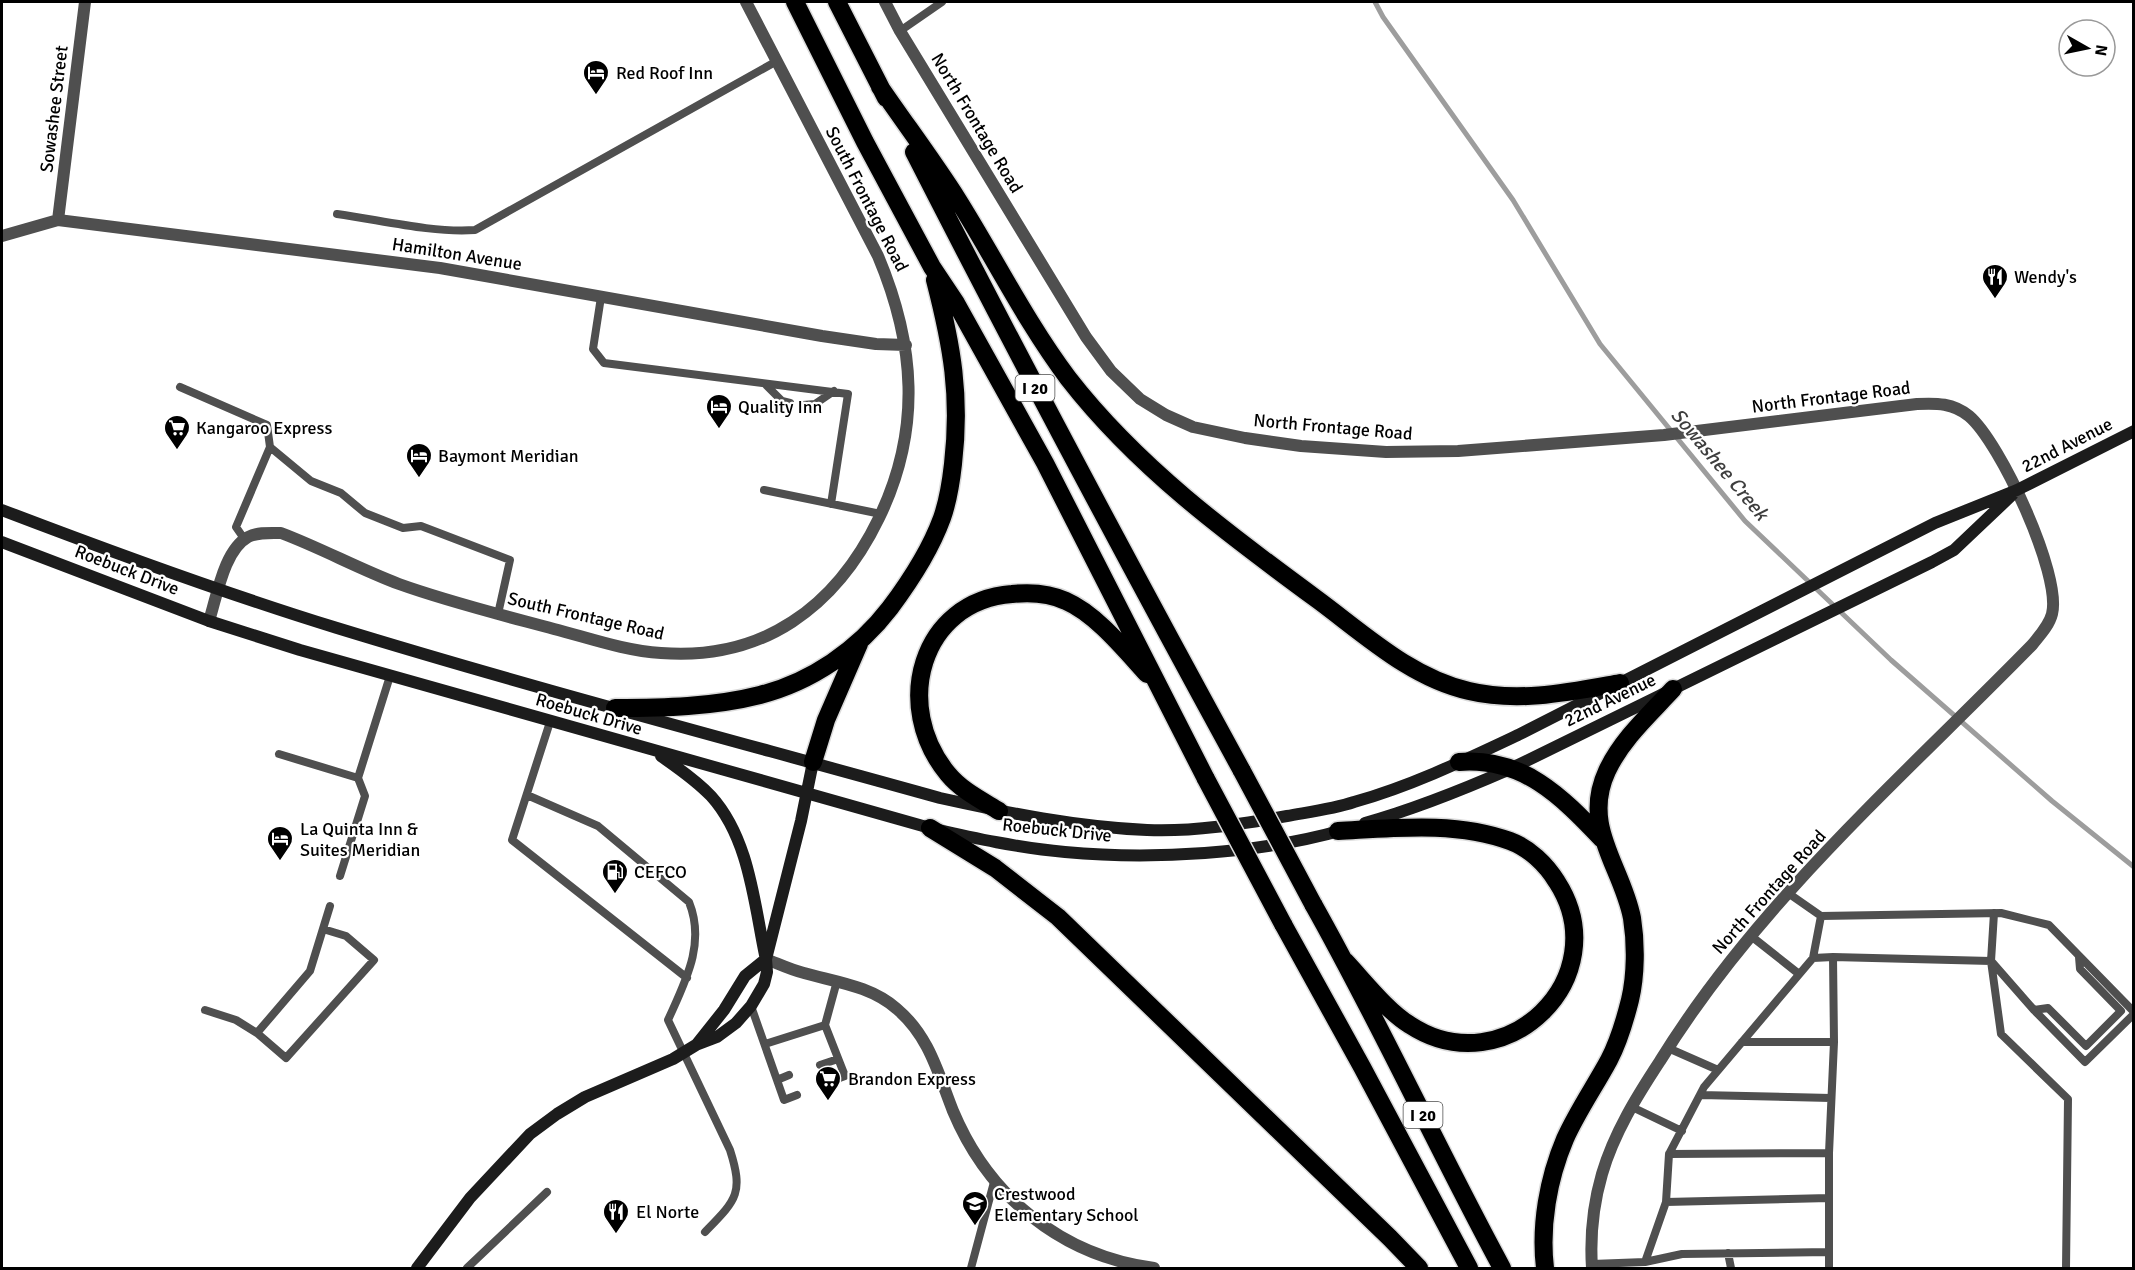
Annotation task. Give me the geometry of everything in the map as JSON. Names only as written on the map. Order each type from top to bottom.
[{"type":"highway","name":"I 20","points":[[795,2],[865,142],[932,267],[956,303],[1045,463],[1206,779],[1469,1269]]},
{"type":"highway","name":"I 20","points":[[837,2],[995,311],[1119,546],[1346,961],[1464,1198],[1502,1269]]},
{"type":"highway","points":[[880,87],[957,199],[1037,332],[1068,377],[1130,448],[1166,482],[1229,534],[1405,664],[1439,682],[1468,691],[1502,697],[1558,693],[1620,684]]},
{"type":"highway","points":[[615,708],[663,708],[724,702],[761,695],[795,683],[830,664],[860,642],[882,618],[919,567],[943,516],[950,488],[955,446],[957,392],[950,342],[932,267]]},
{"type":"highway","points":[[999,811],[957,784],[946,771],[927,740],[918,704],[918,684],[927,653],[938,636],[964,610],[976,602],[991,597],[1017,594],[1042,594],[1068,602],[1100,626],[1162,689]]},
{"type":"highway","points":[[813,762],[826,720],[860,642]]},
{"type":"highway","points":[[1545,1269],[1545,1217],[1553,1173],[1565,1139],[1610,1058],[1623,1028],[1631,997],[1634,957],[1632,918],[1602,839],[1598,801],[1606,772],[1621,747],[1673,690]]},
{"type":"highway","points":[[1459,762],[1493,763],[1538,781],[1561,797],[1602,839]]},
{"type":"highway","points":[[1338,831],[1402,827],[1436,829],[1484,834],[1511,842],[1533,854],[1550,872],[1564,893],[1571,912],[1574,933],[1573,953],[1567,974],[1558,993],[1545,1011],[1511,1035],[1495,1041],[1475,1044],[1455,1043],[1409,1025],[1377,996],[1346,961]]},
{"type":"highway","points":[[930,828],[995,868],[1058,917],[1390,1238],[1419,1269]]},
{"type":"main road","name":"22nd Avenue","points":[[1179,830],[1253,822],[1353,803],[1459,762],[1620,684],[1935,524],[2017,490],[2133,431]]},
{"type":"main road","name":"22nd Avenue","points":[[1182,854],[1234,849],[1338,831],[1399,814],[1456,793],[1673,690],[1932,562],[1954,550],[2017,490]]},
{"type":"main road","name":"Roebuck Drive","points":[[2,510],[219,589],[335,628],[940,798],[999,811],[1112,827],[1179,830]]},
{"type":"main road","name":"Roebuck Drive","points":[[2,542],[209,621],[550,722],[930,828],[1003,844],[1065,852],[1127,855],[1182,854]]},
{"type":"main road","points":[[417,1269],[470,1198],[530,1134],[556,1114],[585,1097],[717,1037],[736,1023],[751,1006],[764,984],[767,972],[766,959],[745,863],[730,824],[711,796],[654,751]]},
{"type":"main road","points":[[696,1045],[724,1010],[745,976],[766,959],[813,762]]},
{"type":"street","name":"Sowashee Street","points":[[58,220],[85,2]]},
{"type":"street","name":"South Frontage Road","points":[[245,540],[264,532],[281,533],[399,584],[498,614],[628,648],[658,653],[688,654],[723,651],[752,642],[780,630],[809,610],[831,590],[851,566],[870,537],[900,462],[908,418],[909,377],[906,345],[892,290],[878,256],[746,2]]},
{"type":"street","name":"North Frontage Road","points":[[885,2],[900,31],[1086,337],[1112,371],[1140,399],[1166,415],[1193,427],[1245,438],[1301,446],[1386,452],[1458,451],[1664,435],[1939,403],[1955,407],[1970,417],[1984,433],[2017,490],[2044,556],[2052,589],[2053,607],[2049,622],[2032,645],[1788,893],[1699,1000],[1618,1133],[1602,1174],[1593,1217],[1592,1266]]},
{"type":"street","name":"Hamilton Avenue","points":[[2,236],[58,220],[440,268],[822,336],[876,344],[906,345]]},
{"type":"street","points":[[209,621],[234,548],[245,540]]},
{"type":"street","points":[[766,959],[802,973],[866,990],[883,999],[914,1025],[928,1048],[954,1112],[972,1148],[994,1182],[1047,1229],[1078,1246],[1118,1265],[1154,1269]]},
{"type":"lane","points":[[900,31],[942,2]]},
{"type":"lane","points":[[337,214],[460,231],[476,230],[777,61]]},
{"type":"lane","points":[[602,297],[593,349],[604,363],[848,394],[831,504]]},
{"type":"lane","points":[[766,385],[782,401],[790,404]]},
{"type":"lane","points":[[180,387],[267,424],[270,447],[236,527],[245,540]]},
{"type":"lane","points":[[802,405],[815,404],[834,391]]},
{"type":"lane","points":[[270,447],[311,481],[341,493],[365,513],[403,528],[421,526],[510,560],[498,614]]},
{"type":"lane","points":[[764,490],[881,514]]},
{"type":"lane","points":[[340,876],[365,796],[358,778],[390,676]]},
{"type":"lane","points":[[550,722],[512,840],[687,978]]},
{"type":"lane","points":[[279,754],[358,778]]},
{"type":"lane","points":[[527,795],[597,826],[689,902],[694,915],[696,948],[687,978],[668,1020],[730,1150],[737,1171],[738,1186],[733,1200],[705,1232]]},
{"type":"lane","points":[[1788,893],[1821,916],[2001,913],[2049,925],[2133,1013],[2085,1062],[2034,1010],[1991,961],[1813,958]]},
{"type":"lane","points":[[257,1033],[310,972],[330,906]]},
{"type":"lane","points":[[1994,913],[1991,961],[2001,1034],[2068,1099],[2066,1269]]},
{"type":"lane","points":[[1645,1262],[1666,1202],[1670,1155],[1700,1095],[1813,958],[1821,916]]},
{"type":"lane","points":[[205,1010],[236,1020],[257,1033],[286,1058],[374,960],[346,936],[323,929]]},
{"type":"lane","points":[[1751,936],[1799,974]]},
{"type":"lane","points":[[1829,1269],[1833,957]]},
{"type":"lane","points":[[2034,1010],[2048,1008],[2086,1046],[2121,1011],[2080,969],[2079,957]]},
{"type":"lane","points":[[826,1083],[845,1076],[825,1025],[837,981]]},
{"type":"lane","points":[[751,1006],[784,1100],[797,1095]]},
{"type":"lane","points":[[765,1044],[825,1025]]},
{"type":"lane","points":[[1742,1042],[1833,1042]]},
{"type":"lane","points":[[1668,1048],[1718,1071]]},
{"type":"lane","points":[[820,1065],[838,1059]]},
{"type":"lane","points":[[777,1080],[789,1075]]},
{"type":"lane","points":[[1700,1095],[1831,1098]]},
{"type":"lane","points":[[1632,1107],[1682,1131]]},
{"type":"lane","points":[[1670,1155],[1829,1153]]},
{"type":"lane","points":[[971,1269],[994,1182]]},
{"type":"lane","points":[[467,1269],[546,1192]]},
{"type":"lane","points":[[1666,1202],[1829,1198]]},
{"type":"lane","points":[[1592,1266],[1629,1266],[1682,1254],[1829,1252]]},
{"type":"lane","points":[[1728,1253],[1731,1269]]},
{"type":"waterway","name":"Sowashee Creek","points":[[1375,2],[1383,17],[1513,200],[1600,344],[1745,521],[1891,660],[2052,801],[2134,867]]},
{"type":"place","name":"Red Roof Inn","points":[[596,96]]},
{"type":"place","name":"Wendy's","points":[[1995,300]]},
{"type":"place","name":"Quality Inn","points":[[719,430]]},
{"type":"place","name":"Kangaroo Express","points":[[177,451]]},
{"type":"place","name":"Baymont Meridian","points":[[419,479]]},
{"type":"place","name":"La Quinta Inn & Suites Meridian","points":[[280,862]]},
{"type":"place","name":"CEFCO","points":[[615,895]]},
{"type":"place","name":"Brandon Express","points":[[828,1102]]},
{"type":"place","name":"Crestwood Elementary School","points":[[975,1227]]},
{"type":"place","name":"El Norte","points":[[616,1235]]}]
